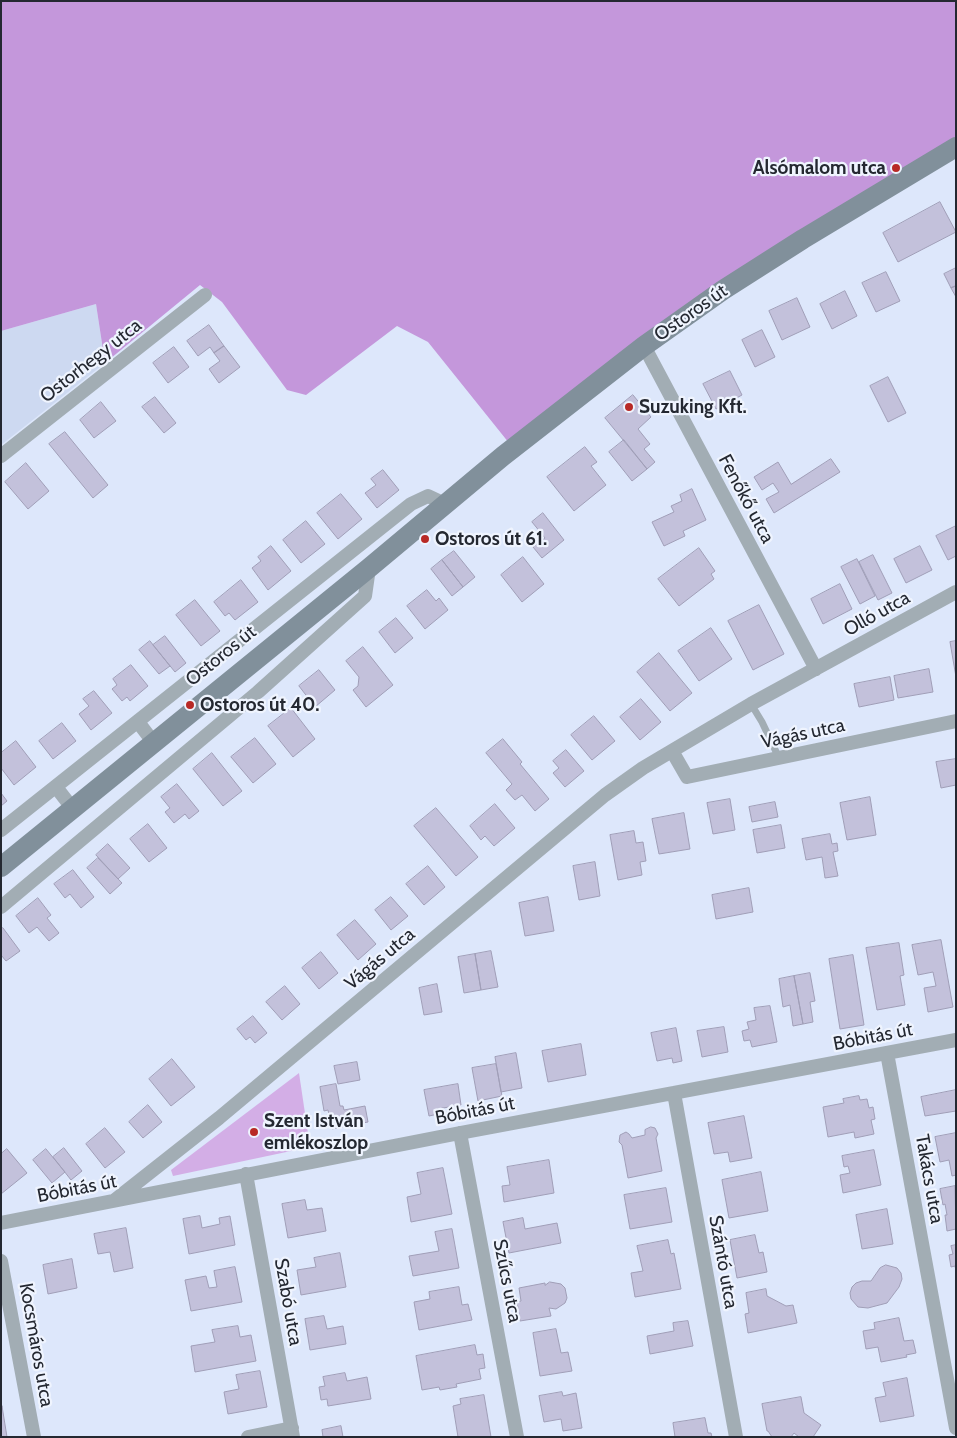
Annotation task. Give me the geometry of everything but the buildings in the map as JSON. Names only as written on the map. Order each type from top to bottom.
[{"type":"main road","name":"Ostoros út","points":[[1,867],[369,568],[503,456],[644,346],[723,290],[787,249],[955,148]]},
{"type":"street","name":"Ostorhegy utca","points":[[1,456],[205,295]]},
{"type":"street","name":"Fenőkő utca","points":[[644,346],[816,669]]},
{"type":"street","name":"Ostoros út","points":[[1,830],[411,504],[428,496],[445,504]]},
{"type":"street","points":[[1,907],[251,698],[364,596],[369,568]]},
{"type":"street","name":"Olló utca","points":[[816,669],[956,592]]},
{"type":"street","name":"Vágás utca","points":[[115,1200],[218,1118],[605,795],[643,768],[751,704],[816,669]]},
{"type":"street","name":"Vágás utca","points":[[672,751],[687,777],[956,721]]},
{"type":"street","points":[[138,722],[154,743]]},
{"type":"street","points":[[56,787],[73,808]]},
{"type":"street","name":"Bóbitás út","points":[[1,1223],[246,1174],[956,1040]]},
{"type":"street","name":"Takács utca","points":[[887,1053],[956,1428]]},
{"type":"street","name":"Szántó utca","points":[[674,1093],[736,1437]]},
{"type":"street","name":"Szűcs utca","points":[[460,1133],[517,1437]]},
{"type":"street","name":"Szabó utca","points":[[246,1174],[292,1433]]},
{"type":"street","name":"Kocsmáros utca","points":[[1,1261],[34,1437]]},
{"type":"street","points":[[248,1437],[292,1433]]},
{"type":"lane","points":[[751,704],[779,758]]},
{"type":"shaded area","points":[[1,1],[956,1],[956,139],[509,443],[428,342],[397,326],[306,395],[287,390],[222,302],[200,285],[105,363],[96,304],[1,331]]},
{"type":"shaded area","points":[[96,304],[105,363],[1,445],[1,331]]},
{"type":"shaded area","points":[[299,1073],[310,1147],[173,1176],[171,1170]]},
{"type":"place","name":"Alsómalom utca","points":[[896,168]]},
{"type":"place","name":"Suzuking Kft.","points":[[629,407]]},
{"type":"place","name":"Ostoros út 61.","points":[[425,539]]},
{"type":"place","name":"Ostoros út 40.","points":[[190,705]]},
{"type":"place","name":"Szent István emlékoszlop","points":[[254,1132]]}]
